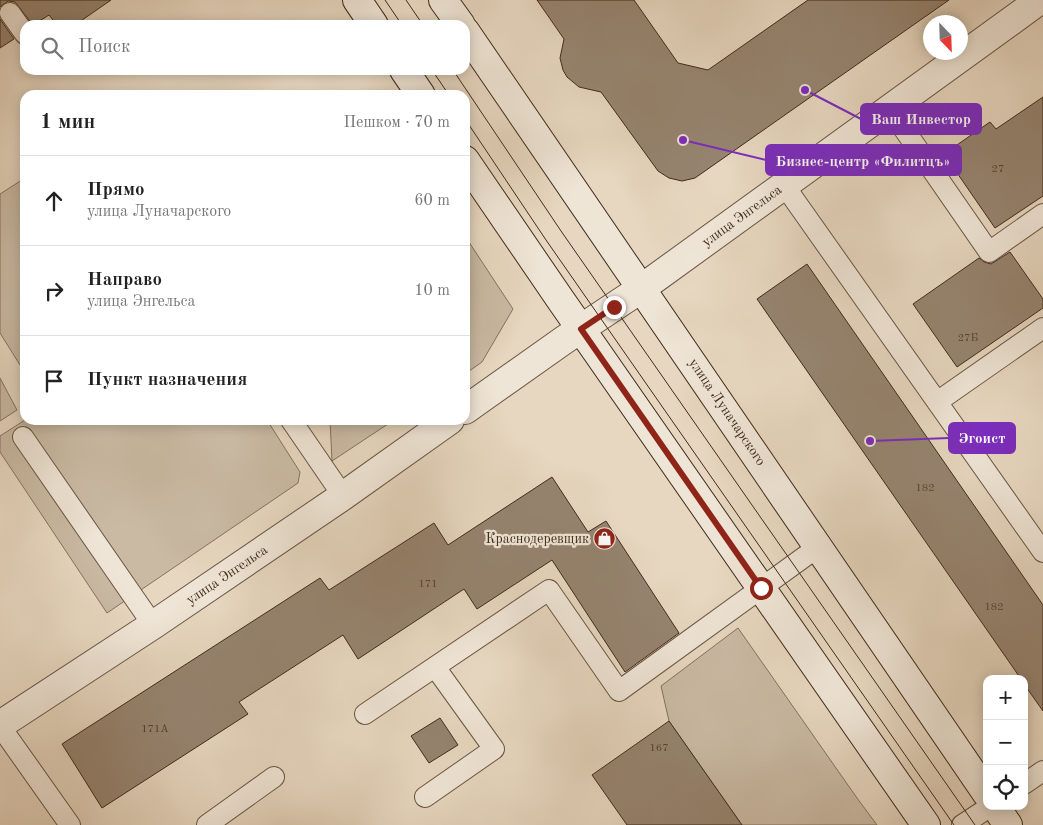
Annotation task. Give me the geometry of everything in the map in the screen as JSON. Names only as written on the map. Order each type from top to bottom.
[{"type":"main road","points":[[357,0],[371,20]]},
{"type":"main road","points":[[444,0],[458,20]]},
{"type":"main road","name":"улица Энгельса","points":[[470,407],[642,288],[1040,0]]},
{"type":"main road","name":"улица Луначарского","points":[[470,38],[983,788]]},
{"type":"main road","points":[[407,75],[418,90]]},
{"type":"main road","points":[[470,167],[926,825]]},
{"type":"main road","name":"улица Энгельса","points":[[0,726],[342,496],[443,425]]},
{"type":"main road","points":[[998,810],[1008,825]]},
{"type":"lane","points":[[10,13],[20,27]]},
{"type":"lane","points":[[890,109],[989,252],[1043,214]]},
{"type":"lane","points":[[784,186],[1043,552]]},
{"type":"lane","points":[[937,402],[1043,328]]},
{"type":"lane","points":[[294,425],[342,496]]},
{"type":"lane","points":[[23,437],[152,625]]},
{"type":"lane","points":[[365,714],[549,590],[619,691],[818,547]]},
{"type":"lane","points":[[425,797],[494,749],[435,667]]},
{"type":"lane","points":[[0,726],[70,825]]},
{"type":"lane","points":[[1028,781],[1043,771]]},
{"type":"lane","points":[[207,825],[274,777]]},
{"type":"lane","points":[[962,825],[985,810]]},
{"type":"shaded area","points":[[20,181],[20,365],[0,333],[0,194]]},
{"type":"shaded area","points":[[470,244],[513,309],[482,362],[470,370]]},
{"type":"shaded area","points":[[0,378],[17,410],[0,421]]},
{"type":"shaded area","points":[[20,423],[20,425],[270,425],[300,472],[298,483],[107,613],[0,452],[0,436]]},
{"type":"shaded area","points":[[330,425],[386,425],[332,461]]},
{"type":"shaded area","points":[[738,628],[877,825],[742,825],[669,721],[661,686]]},
{"type":"building","points":[[0,0],[111,0],[82,20],[53,20],[49,15],[41,20],[29,20],[15,2],[8,1],[0,7]]},
{"type":"building","points":[[537,0],[634,0],[678,63],[708,70],[808,0],[949,0],[928,15],[923,15],[923,18],[695,178],[682,181],[669,178],[658,171],[601,92],[579,87],[567,77],[560,58],[564,39]]},
{"type":"building","points":[[0,19],[14,39],[0,48]]},
{"type":"building","points":[[1043,97],[1043,196],[995,228],[944,154],[990,122],[996,129]]},
{"type":"building","points":[[1010,252],[1043,299],[1043,308],[957,367],[913,304],[979,258],[991,264]]},
{"type":"building","points":[[807,264],[1043,605],[1043,711],[1028,690],[1028,675],[1018,675],[757,299]]},
{"type":"building","points":[[552,477],[588,532],[606,521],[679,633],[625,672],[552,560],[477,609],[464,589],[358,659],[343,635],[239,702],[248,714],[102,808],[62,744],[320,578],[329,590],[434,523],[448,545]]},
{"type":"building","points":[[440,718],[458,745],[429,763],[411,736]]},
{"type":"building","points":[[669,721],[742,825],[627,825],[592,775]]},
{"type":"tram line","points":[[385,0],[399,20]]},
{"type":"tram line","points":[[406,0],[420,20]]},
{"type":"tram line","points":[[435,75],[446,90]]},
{"type":"tram line","points":[[456,75],[466,90]]},
{"type":"tram line","points":[[470,95],[561,231],[975,825]]},
{"type":"tram line","points":[[470,126],[546,240],[954,825]]},
{"type":"place","name":"Ваш Инвестор","points":[[805,90]]},
{"type":"place","name":"Бизнес-центр «Филитцъ»","points":[[683,140]]},
{"type":"place","name":"Эгоист","points":[[870,441]]},
{"type":"place","name":"Краснодеревщик","points":[[605,539]]},
{"type":"route","points":[[614,307],[581,329],[761,588]]}]
